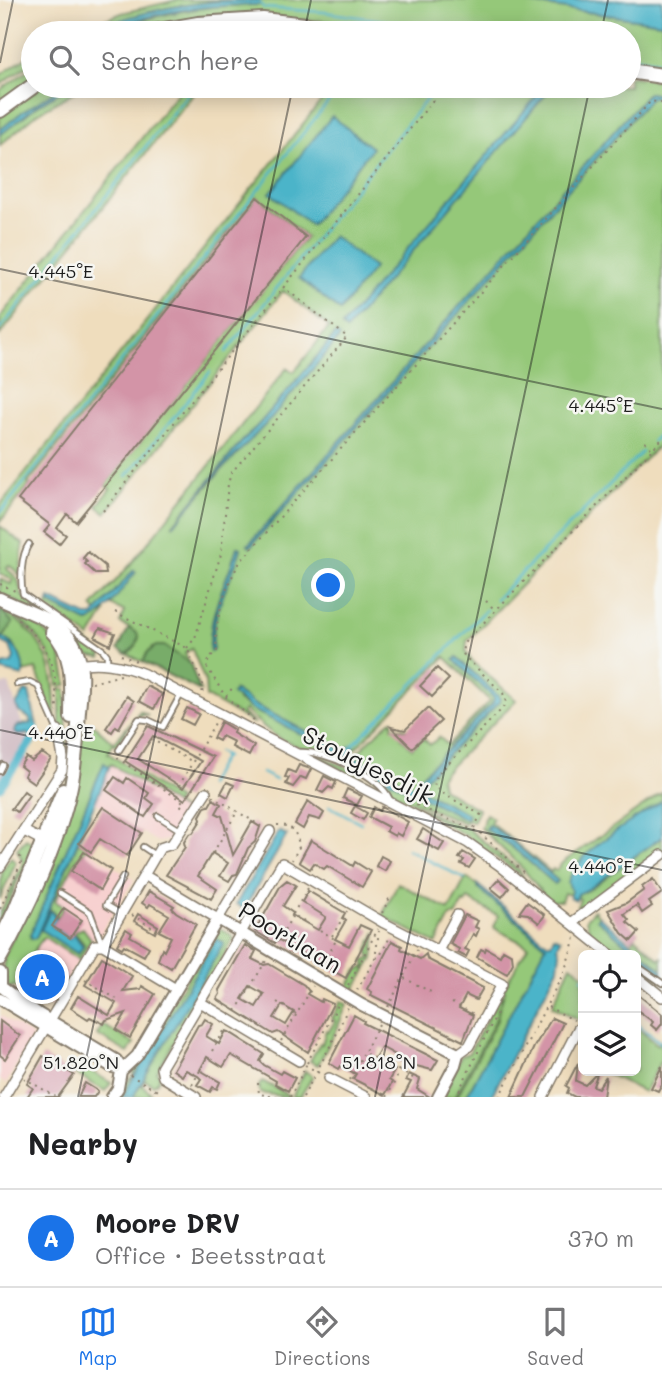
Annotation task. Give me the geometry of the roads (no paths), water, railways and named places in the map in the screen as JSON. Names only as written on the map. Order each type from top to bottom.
[{"type":"main road","points":[[247,21],[271,21]]},
{"type":"main road","points":[[641,73],[662,76]]},
{"type":"main road","points":[[0,110],[21,95]]},
{"type":"main road","points":[[0,940],[65,811],[72,782],[80,695],[74,644],[62,631],[29,611],[2,600]]},
{"type":"main road","points":[[0,959],[21,921],[48,843]]},
{"type":"main road","points":[[0,973],[0,986]]},
{"type":"street","name":"Stougjesdijk","points":[[75,666],[107,665],[138,671],[390,801],[475,847],[605,950]]},
{"type":"street","points":[[0,867],[62,770],[58,730]]},
{"type":"street","points":[[103,945],[160,848],[172,844],[205,792]]},
{"type":"street","points":[[24,831],[48,843]]},
{"type":"street","points":[[144,875],[218,919],[270,831]]},
{"type":"street","points":[[571,923],[662,855]]},
{"type":"street","points":[[192,1095],[164,1078],[161,1068],[282,863],[394,929],[502,984],[469,1046],[458,1054],[438,1097]]},
{"type":"street","points":[[438,951],[457,915]]},
{"type":"street","name":"Poortlaan","points":[[112,1097],[118,1087],[122,1069],[137,1056],[218,919],[348,996],[458,1054]]},
{"type":"street","points":[[3,1096],[95,945],[103,945],[176,989]]},
{"type":"street","points":[[641,980],[662,997]]},
{"type":"street","points":[[0,986],[47,1024],[112,1067],[122,1069]]},
{"type":"street","points":[[0,999],[47,1024]]},
{"type":"street","points":[[201,1002],[303,1063]]},
{"type":"street","points":[[543,1097],[578,1029]]},
{"type":"street","points":[[329,1078],[366,1097]]},
{"type":"lane","points":[[29,544],[25,551],[22,592],[103,650],[107,655],[107,665]]},
{"type":"lane","points":[[17,684],[30,682],[38,686],[58,730]]},
{"type":"lane","points":[[119,750],[139,719],[163,727],[181,693]]},
{"type":"lane","points":[[0,771],[4,765]]},
{"type":"lane","points":[[158,816],[180,830]]},
{"type":"lane","points":[[143,846],[156,855]]},
{"type":"lane","points":[[122,912],[106,905],[123,877]]},
{"type":"lane","points":[[60,893],[90,912],[103,945]]},
{"type":"lane","points":[[641,968],[662,983]]},
{"type":"water","points":[[259,0],[260,5],[219,6],[178,11],[135,21],[119,21],[149,12],[215,2]]},
{"type":"water","points":[[505,0],[662,0],[662,23]]},
{"type":"water","points":[[648,93],[662,95],[662,98],[651,97],[250,547],[248,545]]},
{"type":"water","points":[[44,98],[49,98],[0,135],[0,130]]},
{"type":"water","points":[[535,98],[543,98],[346,330],[342,326]]},
{"type":"water","points":[[332,116],[372,148],[311,225],[270,193]]},
{"type":"water","points":[[333,236],[374,268],[340,311],[299,278]]},
{"type":"water","points":[[336,334],[340,337],[173,526],[240,444]]},
{"type":"water","points":[[237,547],[241,548],[218,610],[213,650],[210,652],[215,611]]},
{"type":"water","points":[[134,570],[136,572],[113,601],[93,620],[87,622],[49,603],[50,599],[86,616],[93,616]]},
{"type":"water","points":[[0,636],[18,652],[23,676],[0,670],[2,665],[12,663],[14,657],[10,646],[0,641]]},
{"type":"water","points":[[457,657],[500,701],[416,788],[468,814],[466,819],[354,762],[356,758],[412,786],[493,703],[494,698],[454,660]]},
{"type":"water","points":[[25,691],[29,692],[38,730],[34,739],[29,734],[18,735],[14,732],[17,726],[31,723],[29,718],[19,712],[16,705]]},
{"type":"water","points":[[235,691],[255,705],[341,750],[346,750],[351,745],[354,747],[346,757],[251,709],[232,694]]},
{"type":"water","points":[[104,763],[109,767],[105,779],[36,938],[32,939],[30,935]]},
{"type":"water","points":[[662,801],[662,837],[578,894],[576,900],[570,897],[568,882],[584,858],[609,836]]},
{"type":"water","points":[[489,825],[558,881],[555,884],[511,846],[486,829]]},
{"type":"water","points":[[279,831],[287,835],[244,909],[236,904]]},
{"type":"water","points":[[478,885],[547,943],[551,943],[554,936],[561,939],[558,946],[558,968],[491,1097],[466,1097],[546,946],[479,889]]},
{"type":"water","points":[[50,910],[57,919],[52,926],[70,938],[73,933],[83,946],[78,954],[41,930]]},
{"type":"water","points":[[599,916],[639,950],[633,950],[597,919]]},
{"type":"water","points":[[216,939],[224,943],[133,1097],[122,1097]]},
{"type":"water","points":[[641,952],[662,970],[662,975],[641,957]]},
{"type":"waterway","points":[[257,3],[264,8],[324,12],[387,21]]},
{"type":"waterway","points":[[641,59],[662,62]]},
{"type":"waterway","points":[[0,329],[184,98]]},
{"type":"waterway","points":[[0,513],[331,98]]},
{"type":"waterway","points":[[226,352],[427,98]]},
{"type":"waterway","points":[[127,476],[210,372]]},
{"type":"waterway","points":[[653,441],[662,432]]},
{"type":"waterway","points":[[496,599],[642,452]]},
{"type":"waterway","points":[[352,746],[486,610]]},
{"type":"waterway","points":[[0,787],[32,740],[35,729]]},
{"type":"waterway","points":[[218,752],[226,757]]},
{"type":"waterway","points":[[208,785],[224,756]]},
{"type":"waterway","points":[[262,773],[276,780]]},
{"type":"waterway","points":[[329,806],[361,823]]},
{"type":"waterway","points":[[407,849],[465,879]]},
{"type":"waterway","points":[[641,1027],[661,1043]]},
{"type":"place","name":"Moore DRV","points":[[42,977]]}]
